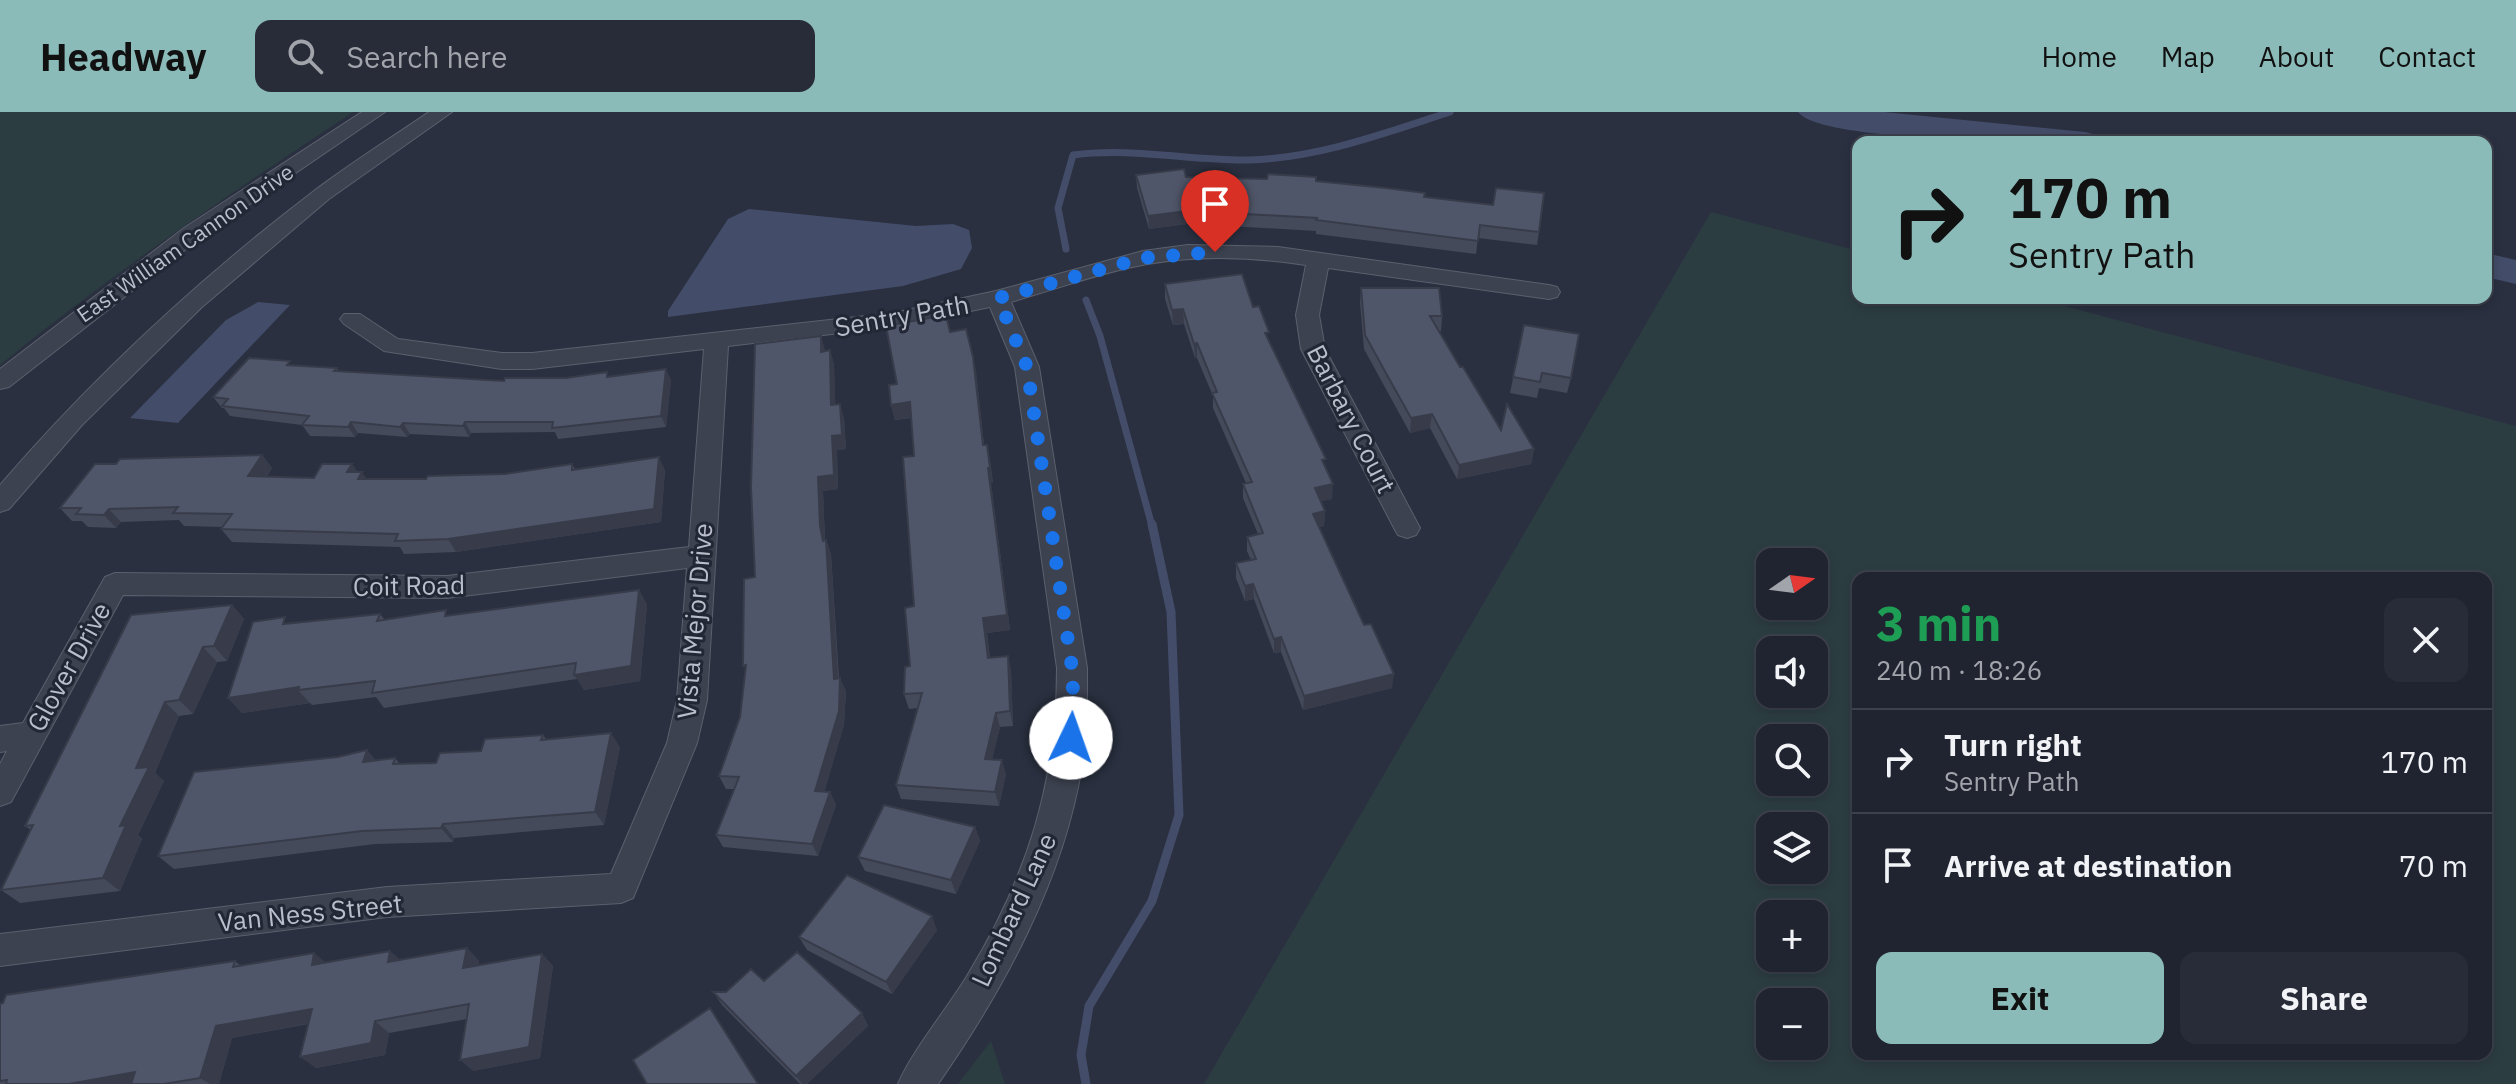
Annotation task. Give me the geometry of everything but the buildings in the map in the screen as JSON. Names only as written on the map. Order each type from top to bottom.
[{"type":"street","name":"East William Cannon Drive","points":[[0,381],[180,241],[375,112]]},
{"type":"street","name":"East William Cannon Drive","points":[[0,502],[35,460],[214,283],[324,194],[442,112]]},
{"type":"street","name":"Sentry Path","points":[[352,319],[392,346],[502,361],[532,361],[893,320],[998,298],[1143,258],[1188,252],[1241,251],[1549,292]]},
{"type":"street","name":"Barbary Court","points":[[1319,260],[1308,299],[1307,328],[1313,349],[1407,528]]},
{"type":"street","name":"Lombard Lane","points":[[916,1084],[987,978],[1045,856],[1065,784],[1074,715],[1072,668],[1027,367],[998,298]]},
{"type":"street","name":"Vista Mejor Drive","points":[[621,888],[682,743],[692,700],[716,342]]},
{"type":"street","name":"Coit Road","points":[[115,584],[447,587],[701,556]]},
{"type":"street","name":"Glover Drive","points":[[3,782],[115,584]]},
{"type":"street","points":[[0,739],[31,735]]},
{"type":"street","name":"Van Ness Street","points":[[0,950],[356,906],[559,889],[621,888]]},
{"type":"shaded area","points":[[0,112],[353,112],[129,266],[0,365]]},
{"type":"shaded area","points":[[1711,212],[1852,249],[1852,304],[2057,304],[2516,426],[2516,1084],[1204,1084]]},
{"type":"shaded area","points":[[991,1041],[1005,1084],[958,1084]]},
{"type":"water","points":[[749,209],[916,226],[953,224],[969,230],[972,248],[961,269],[903,286],[668,317],[668,311],[728,219]]},
{"type":"water","points":[[258,302],[290,305],[178,423],[130,418],[226,320]]},
{"type":"waterway","points":[[1066,249],[1058,208],[1073,155],[1139,153],[1227,160],[1275,158],[1351,143],[1450,112]]},
{"type":"waterway","points":[[1815,112],[1830,117],[2024,136]]},
{"type":"waterway","points":[[2492,266],[2516,272]]},
{"type":"waterway","points":[[1086,300],[1100,336],[1152,526]]},
{"type":"waterway","points":[[1086,1084],[1081,1055],[1089,1006],[1152,901],[1179,815],[1171,612],[1152,524]]},
{"type":"route","points":[[1071,738],[1074,715],[1072,668],[1027,367],[998,298],[1143,258],[1215,252]]}]
